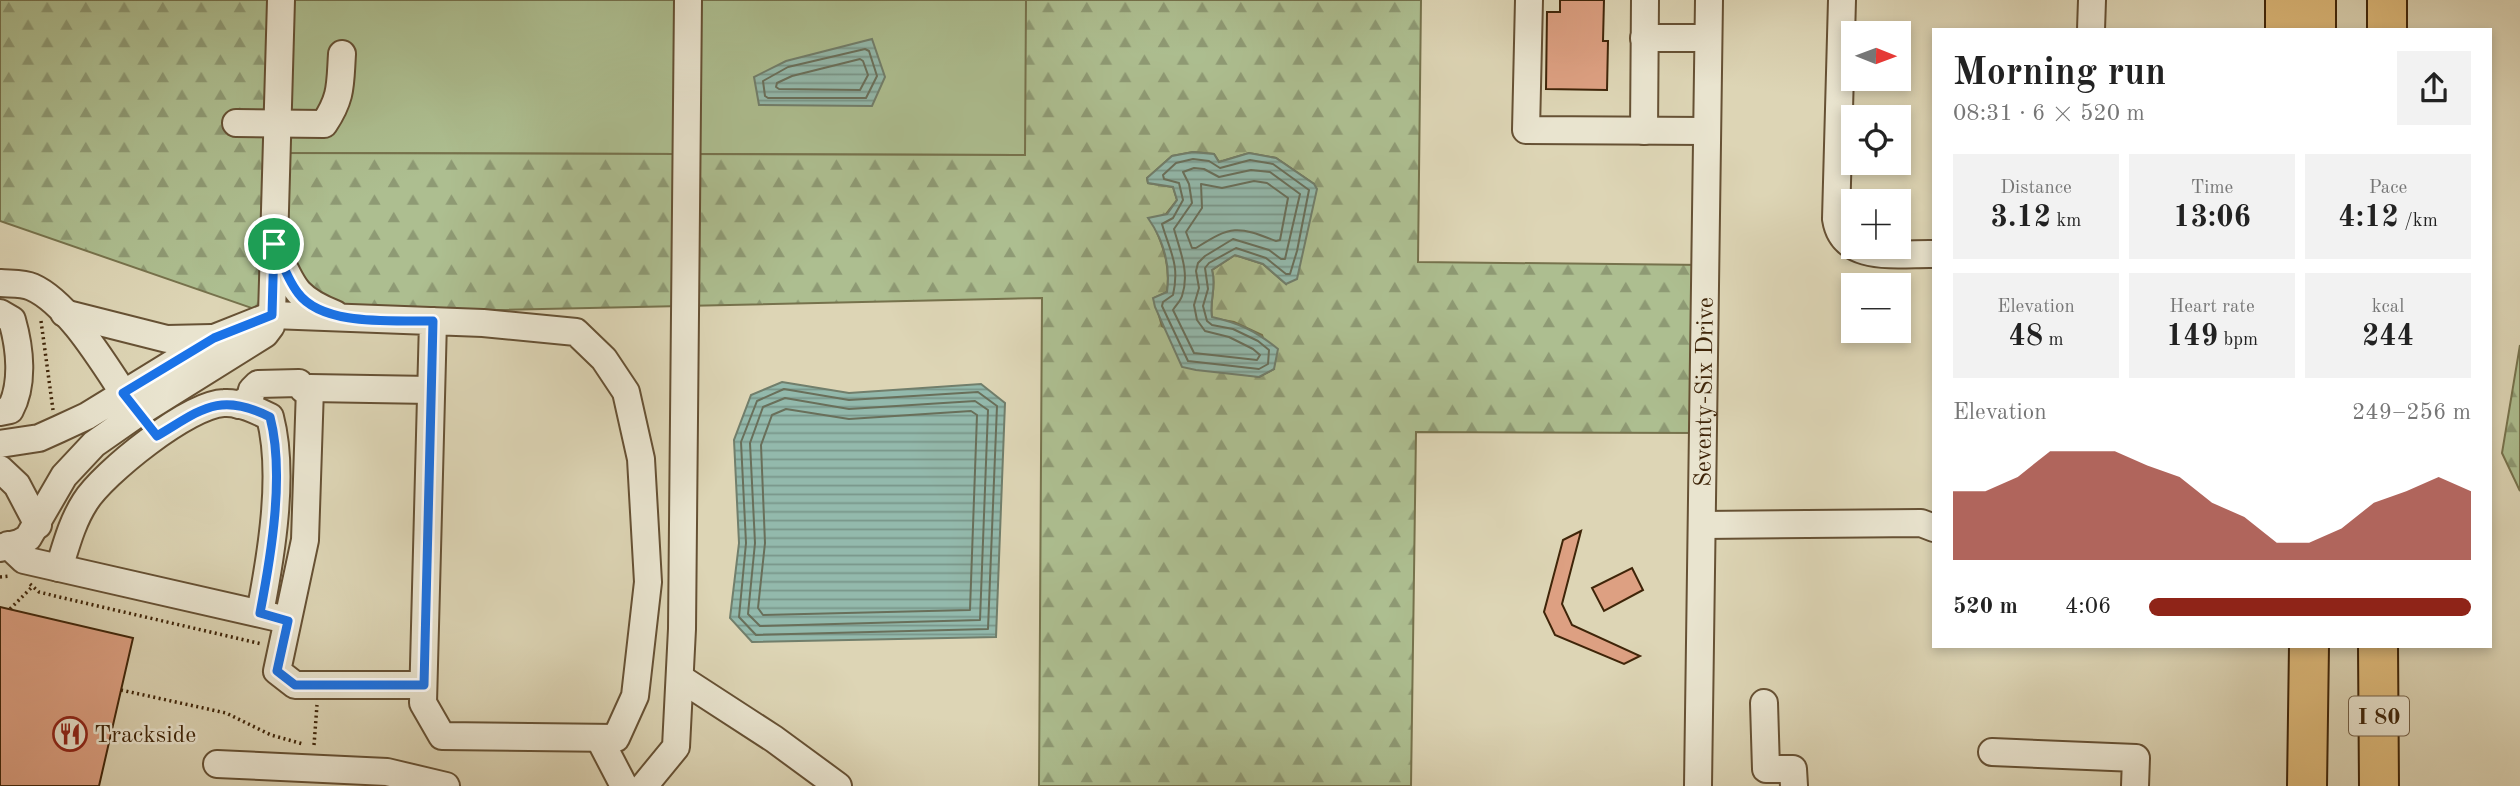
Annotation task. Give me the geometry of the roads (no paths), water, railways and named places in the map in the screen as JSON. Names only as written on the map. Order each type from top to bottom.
[{"type":"highway","points":[[2285,0],[2285,28]]},
{"type":"highway","points":[[2316,0],[2316,28]]},
{"type":"highway","points":[[2387,0],[2387,28]]},
{"type":"highway","points":[[2307,786],[2309,648]]},
{"type":"highway","name":"I 80","points":[[2378,648],[2379,786]]},
{"type":"street","points":[[0,444],[39,438],[87,416],[130,403],[265,334],[271,326],[281,0]]},
{"type":"street","points":[[644,786],[676,747],[680,678],[688,0]]},
{"type":"street","points":[[1529,0],[1526,130],[1707,131]]},
{"type":"street","points":[[1644,131],[1645,0]]},
{"type":"street","name":"Seventy-Six Drive","points":[[1698,786],[1709,0]]},
{"type":"street","points":[[1842,0],[1836,219],[1838,231],[1844,240],[1860,251],[1932,254]]},
{"type":"street","points":[[2091,28],[2092,0]]},
{"type":"street","points":[[1644,38],[1708,38]]},
{"type":"street","points":[[236,123],[324,124],[336,106],[342,54]]},
{"type":"street","points":[[274,244],[299,295],[313,306],[343,318]]},
{"type":"street","points":[[0,283],[31,287],[55,302],[52,314]]},
{"type":"street","points":[[0,313],[12,320],[19,357],[18,387],[13,406],[10,410],[0,412]]},
{"type":"street","points":[[52,314],[167,339],[214,338]]},
{"type":"street","points":[[52,314],[85,337],[130,403],[157,436]]},
{"type":"street","points":[[4,546],[28,538],[38,525],[53,491],[76,461],[130,403],[214,338],[272,315],[343,318],[433,321],[483,323],[576,332],[604,359],[626,392],[641,459],[648,582],[635,696],[615,738],[442,736],[423,703],[433,321]]},
{"type":"street","points":[[245,401],[258,384],[299,383],[307,389],[431,390]]},
{"type":"street","points":[[307,389],[304,540],[277,671],[295,685],[424,685]]},
{"type":"street","points":[[59,568],[74,522],[86,500],[115,468],[157,436],[202,409],[245,401]]},
{"type":"street","points":[[245,401],[270,417],[274,434],[275,515],[260,613]]},
{"type":"street","points":[[0,469],[17,485],[38,525]]},
{"type":"street","points":[[1702,525],[1921,523],[1932,527]]},
{"type":"street","points":[[4,546],[24,559],[288,621]]},
{"type":"street","points":[[680,678],[774,739],[836,785]]},
{"type":"street","points":[[1764,703],[1766,769],[1793,769],[1794,786]]},
{"type":"street","points":[[599,738],[624,786]]},
{"type":"street","points":[[1992,752],[2136,758],[2135,786]]},
{"type":"street","points":[[217,764],[387,772],[446,786]]},
{"type":"water","points":[[872,39],[885,77],[872,106],[759,105],[754,77],[786,61]]},
{"type":"water","points":[[1193,152],[1214,154],[1219,162],[1249,153],[1276,158],[1314,184],[1317,189],[1297,279],[1286,284],[1263,264],[1235,255],[1212,270],[1212,317],[1247,328],[1278,349],[1274,369],[1259,377],[1182,367],[1155,307],[1153,298],[1167,292],[1168,272],[1162,244],[1148,218],[1167,214],[1177,200],[1173,187],[1148,183],[1147,178],[1172,156]]},
{"type":"water","points":[[782,382],[849,393],[981,384],[1005,403],[996,637],[752,642],[730,618],[739,543],[734,440],[751,395]]},
{"type":"place","name":"Trackside","points":[[70,734]]}]
